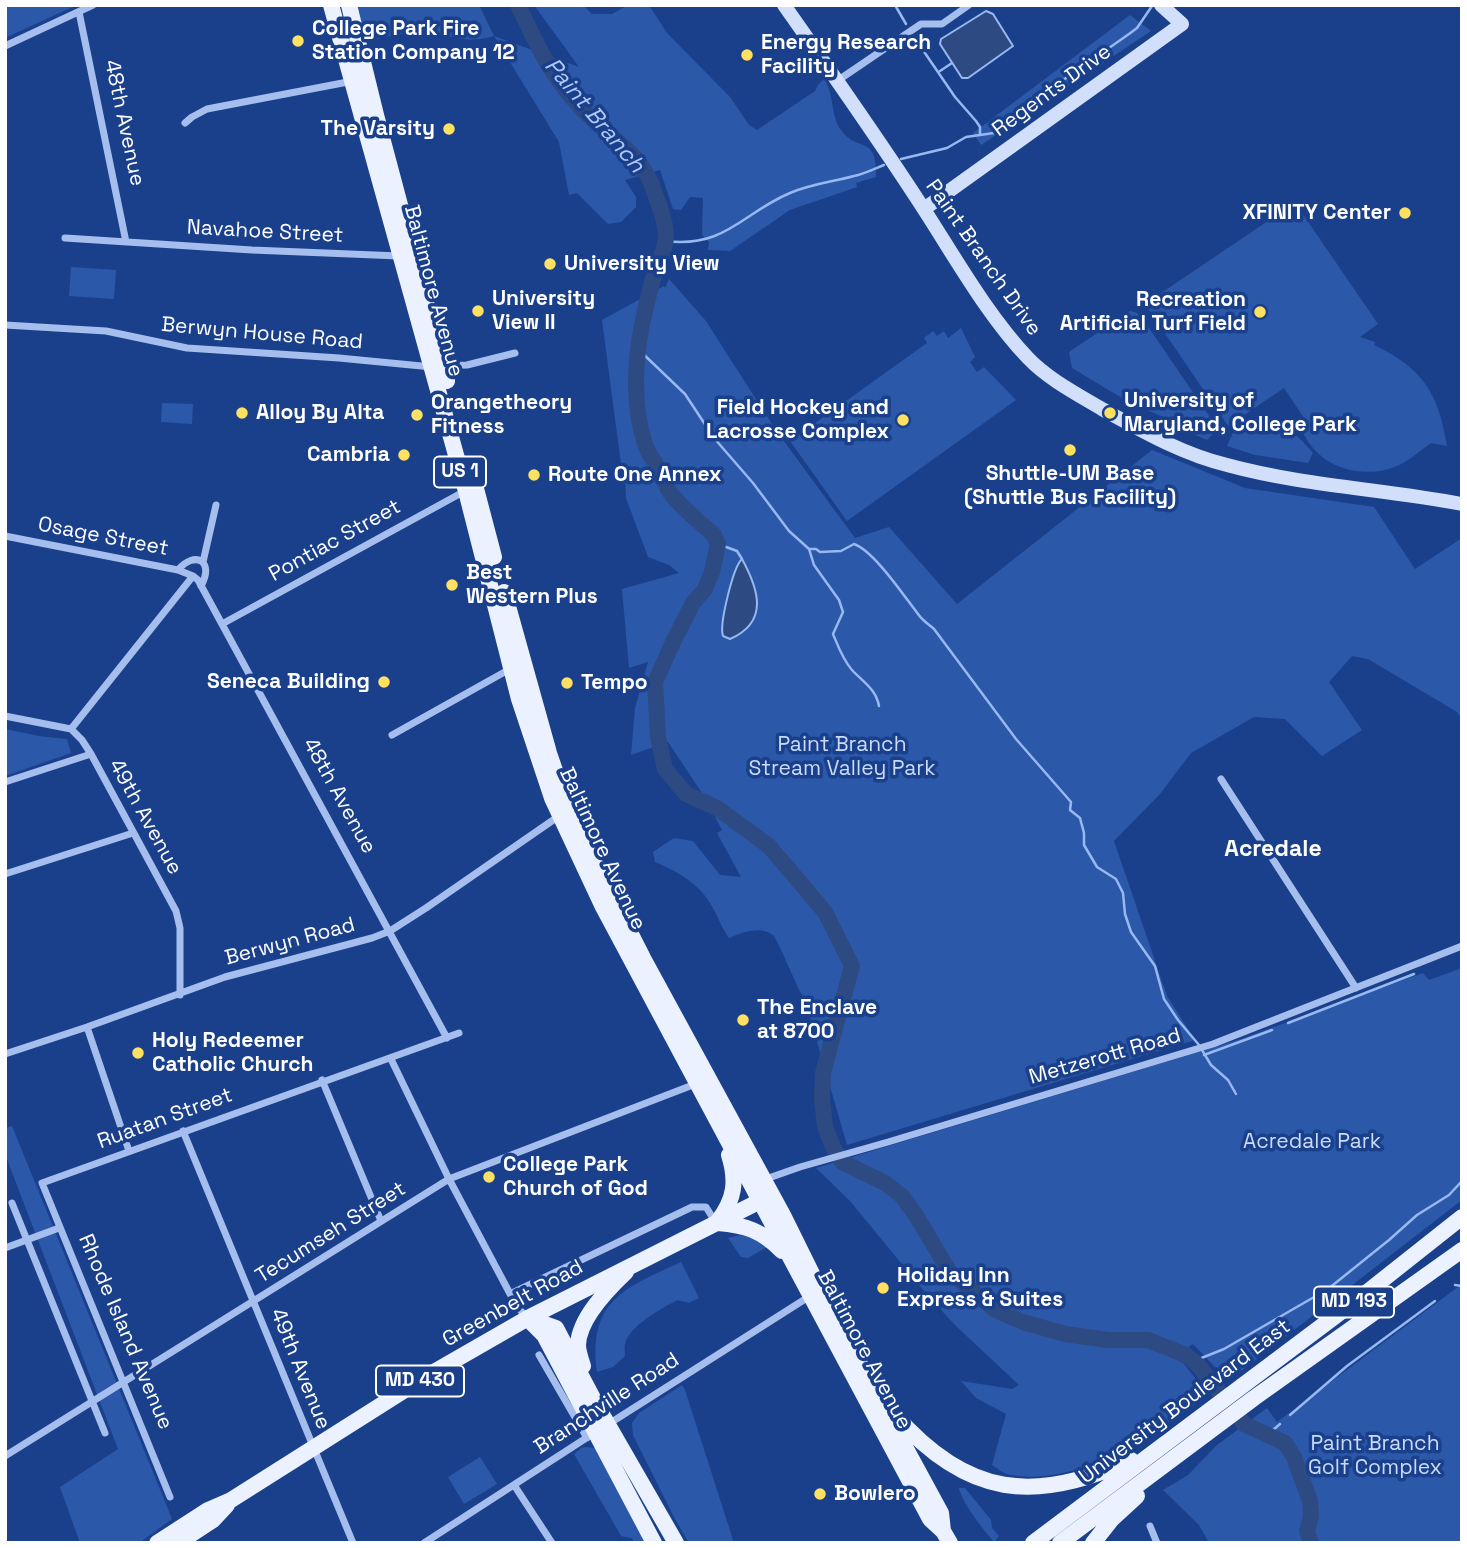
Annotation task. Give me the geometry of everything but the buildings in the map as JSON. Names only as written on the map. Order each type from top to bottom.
[{"type":"main road","name":"Baltimore Avenue","points":[[331,5],[401,255],[437,366],[563,794],[614,901],[766,1198],[941,1513],[946,1537]]},
{"type":"main road","name":"Baltimore Avenue","points":[[349,5],[466,491],[537,758],[559,816],[603,907],[719,1123],[758,1182]]},
{"type":"main road","points":[[716,1223],[726,1210],[735,1184],[734,1171],[719,1123]]},
{"type":"main road","name":"Baltimore Avenue","points":[[766,1198],[792,1261],[930,1519],[946,1537]]},
{"type":"main road","name":"Greenbelt Road","points":[[157,1543],[180,1539],[208,1510],[232,1500],[427,1376],[528,1318],[766,1198]]},
{"type":"main road","name":"University Boulevard East","points":[[1249,1392],[1462,1217]]},
{"type":"main road","points":[[716,1223],[758,1231],[768,1237],[792,1261]]},
{"type":"main road","name":"University Boulevard East","points":[[1060,1543],[1210,1420],[1462,1250]]},
{"type":"main road","points":[[635,1263],[603,1296],[585,1323],[578,1344],[597,1432],[676,1543]]},
{"type":"main road","points":[[528,1318],[556,1328],[586,1382]]},
{"type":"main road","points":[[528,1318],[544,1335],[654,1543]]},
{"type":"main road","points":[[875,1393],[913,1436],[942,1460],[961,1471],[999,1484],[1058,1486],[1084,1480],[1165,1444]]},
{"type":"main road","points":[[1093,1543],[1112,1519],[1210,1420]]},
{"type":"main road","name":"University Boulevard East","points":[[1032,1543],[1165,1444],[1210,1420]]},
{"type":"street","points":[[5,46],[93,5]]},
{"type":"street","name":"Paint Branch Drive","points":[[784,5],[924,209],[973,286],[1029,360],[1069,390],[1146,433],[1186,451],[1238,468],[1301,481],[1462,504]]},
{"type":"street","points":[[837,80],[921,24],[942,24],[969,5]]},
{"type":"street","name":"Regents Drive","points":[[924,209],[1182,24],[1161,5]]},
{"type":"street","name":"48th Avenue","points":[[79,12],[126,242]]},
{"type":"street","points":[[185,123],[207,109],[353,81]]},
{"type":"street","name":"Navahoe Street","points":[[65,238],[380,257],[401,255]]},
{"type":"street","name":"Berwyn House Road","points":[[5,325],[106,331],[187,348],[437,366],[479,363],[515,353]]},
{"type":"street","name":"Pontiac Street","points":[[222,624],[466,491]]},
{"type":"street","points":[[203,562],[216,505]]},
{"type":"street","name":"Osage Street","points":[[5,536],[178,570],[193,576]]},
{"type":"street","points":[[178,570],[188,561],[195,559],[203,562],[207,568],[201,586]]},
{"type":"street","points":[[5,716],[71,729],[193,576]]},
{"type":"street","name":"48th Avenue","points":[[193,576],[222,624],[447,1038]]},
{"type":"street","points":[[392,735],[511,668]]},
{"type":"street","name":"49th Avenue","points":[[71,729],[91,754],[152,863],[178,918],[180,995]]},
{"type":"street","points":[[5,782],[91,754]]},
{"type":"street","points":[[1221,779],[1356,988]]},
{"type":"street","name":"Berwyn Road","points":[[5,1054],[180,995],[225,977],[357,944],[390,930],[559,816]]},
{"type":"street","points":[[5,874],[134,834]]},
{"type":"street","name":"Metzerott Road","points":[[758,1182],[1201,1047],[1462,946]]},
{"type":"street","points":[[87,1027],[129,1151]]},
{"type":"street","name":"Ruatan Street","points":[[42,1183],[459,1033]]},
{"type":"street","points":[[391,1059],[449,1179],[516,1305],[528,1318]]},
{"type":"street","points":[[323,1080],[381,1221]]},
{"type":"street","name":"Tecumseh Street","points":[[5,1456],[449,1179],[698,1083]]},
{"type":"street","name":"49th Avenue","points":[[183,1132],[353,1543]]},
{"type":"street","name":"Rhode Island Avenue","points":[[42,1183],[170,1497]]},
{"type":"street","points":[[12,1203],[106,1433]]},
{"type":"street","name":"Greenbelt Road","points":[[510,1294],[692,1207],[706,1207],[716,1223]]},
{"type":"street","points":[[5,1248],[59,1228]]},
{"type":"street","name":"Branchville Road","points":[[424,1543],[811,1296]]},
{"type":"street","points":[[539,1355],[597,1432]]},
{"type":"street","points":[[514,1485],[552,1543]]},
{"type":"street","points":[[1150,1526],[1157,1543]]},
{"type":"green space","points":[[5,5],[77,5],[5,38]]},
{"type":"green space","points":[[355,5],[479,5],[494,36],[466,39],[409,33],[364,42]]},
{"type":"green space","points":[[534,5],[583,5],[592,14],[612,14],[628,5],[649,5],[667,33],[730,97],[749,125],[757,130],[815,91],[824,79],[841,130],[847,137],[870,149],[876,177],[856,183],[857,187],[790,210],[730,251],[708,250],[709,242],[702,235],[703,198],[690,197],[681,210],[673,209],[660,170],[625,180],[636,197],[636,207],[621,222],[608,224],[577,193],[569,195],[559,142],[494,36],[579,67]]},
{"type":"green space","points":[[1130,15],[1151,31],[981,145],[973,133]]},
{"type":"green space","name":"Recreation Artificial Turf Field","points":[[1293,204],[1298,207],[1378,324],[1360,337],[1375,342],[1374,345],[1405,363],[1426,385],[1439,411],[1447,446],[1431,443],[1403,463],[1379,471],[1358,471],[1337,466],[1320,455],[1307,440],[1297,424],[1304,418],[1284,388],[1228,426],[1145,304]]},
{"type":"green space","points":[[71,267],[116,270],[114,299],[69,296]]},
{"type":"green space","name":"Paint Branch Stream Valley Park","points":[[669,279],[706,321],[775,429],[855,538],[889,527],[957,604],[1152,450],[1245,488],[1374,507],[1415,569],[1462,538],[1462,719],[1457,712],[1368,659],[1352,656],[1329,682],[1362,730],[1322,756],[1285,719],[1254,717],[1191,753],[1160,794],[1114,841],[1167,996],[1195,1040],[847,1145],[807,1007],[810,1005],[802,996],[774,936],[758,930],[729,938],[710,903],[698,888],[674,871],[655,862],[653,852],[674,838],[693,841],[720,875],[741,877],[717,833],[722,830],[704,796],[668,742],[631,755],[635,708],[648,662],[629,668],[622,589],[679,573],[669,565],[648,557],[626,498],[625,473],[621,464],[602,320],[664,286],[665,288]]},
{"type":"green space","points":[[1130,311],[1137,313],[1147,325],[1218,429],[1207,440],[1132,404],[1072,368],[1069,352]]},
{"type":"green space","name":"Field Hockey and Lacrosse Complex","points":[[961,328],[975,357],[970,362],[977,372],[984,367],[1016,400],[847,521],[790,441],[927,343],[924,338],[933,331],[937,336],[944,331],[948,338]]},
{"type":"green space","points":[[162,403],[193,404],[192,424],[161,422]]},
{"type":"green space","points":[[1247,423],[1285,428],[1313,453],[1308,463],[1255,455],[1227,446],[1233,433]]},
{"type":"green space","points":[[5,729],[67,739],[71,753],[5,776]]},
{"type":"green space","name":"Acredale Park","points":[[1462,968],[1462,1200],[1236,1375],[1215,1367],[1193,1344],[1173,1358],[1183,1363],[1209,1395],[1141,1440],[1116,1454],[1064,1473],[1037,1477],[1011,1475],[992,1465],[1006,1414],[976,1398],[961,1381],[1012,1389],[1019,1385],[956,1326],[850,1201],[816,1168],[1241,1039],[1423,973],[1429,980]]},
{"type":"green space","points":[[12,1126],[172,1519],[139,1543],[80,1543],[60,1487],[118,1449],[5,1154],[5,1128]]},
{"type":"green space","points":[[740,1235],[756,1239],[767,1247],[748,1258],[741,1257],[728,1238]]},
{"type":"green space","points":[[681,1262],[699,1298],[689,1303],[678,1300],[647,1318],[628,1337],[625,1356],[613,1367],[597,1372],[598,1328],[605,1312],[627,1289]]},
{"type":"green space","name":"Paint Branch Golf Complex","points":[[1462,1284],[1462,1543],[1209,1543],[1199,1525],[1163,1490],[1188,1475],[1217,1445],[1267,1408],[1277,1422]]},
{"type":"green space","points":[[682,1385],[734,1543],[689,1543],[633,1435],[632,1423],[639,1413]]},
{"type":"green space","points":[[583,1447],[597,1448],[647,1543],[634,1543],[632,1538],[621,1536],[574,1454]]},
{"type":"green space","points":[[480,1457],[497,1484],[464,1504],[448,1477]]},
{"type":"green space","points":[[959,1488],[965,1488],[991,1520],[992,1528],[999,1536],[994,1542],[968,1508]]},
{"type":"shaded area","points":[[986,11],[993,14],[1013,46],[968,78],[962,78],[940,44],[941,39]]},
{"type":"shaded area","points":[[742,559],[753,582],[757,604],[751,624],[730,639],[723,636],[723,620],[731,584]]},
{"type":"waterway","name":"Paint Branch","points":[[518,5],[561,84],[581,108],[641,166],[649,178],[664,219],[665,244],[652,282],[639,340],[636,376],[638,411],[646,448],[669,491],[714,535],[718,544],[705,589],[693,603],[655,682],[658,737],[665,769],[686,794],[717,808],[769,846],[825,912],[852,966],[823,1073],[825,1127],[833,1147],[842,1162],[885,1183],[902,1196],[949,1271],[995,1310],[1023,1322],[1065,1334],[1108,1340],[1148,1340],[1186,1355],[1199,1366],[1244,1424],[1285,1443],[1294,1457],[1310,1501],[1311,1516],[1307,1531],[1311,1543]]},
{"type":"waterway","points":[[895,5],[906,24]]},
{"type":"waterway","points":[[901,159],[947,148],[966,137],[1000,130],[1019,111],[1137,28],[1152,6]]},
{"type":"waterway","points":[[914,37],[955,97],[976,121],[980,134]]},
{"type":"waterway","points":[[940,71],[952,63]]},
{"type":"waterway","points":[[666,241],[687,242],[719,234],[790,193],[858,175],[884,165]]},
{"type":"waterway","points":[[638,349],[685,394],[714,438],[753,483],[789,531],[809,549],[814,565],[839,600],[843,612],[833,634],[843,657],[872,690],[879,706]]},
{"type":"waterway","points":[[718,544],[737,551],[742,559]]},
{"type":"waterway","points":[[809,549],[820,552],[841,551],[854,544],[870,555],[934,629],[1016,739],[1071,802],[1070,810],[1080,818],[1084,845],[1097,867],[1116,879],[1123,893],[1125,914],[1131,932],[1155,966],[1164,999],[1211,1065],[1228,1080],[1236,1094]]},
{"type":"waterway","points":[[1288,1023],[1414,974]]},
{"type":"waterway","points":[[1204,1055],[1272,1030]]},
{"type":"waterway","points":[[1194,1361],[1224,1349],[1328,1289],[1417,1215],[1449,1195],[1462,1181]]},
{"type":"waterway","points":[[1455,1285],[1462,1286]]},
{"type":"waterway","points":[[1290,1415],[1347,1366],[1435,1301]]},
{"type":"waterway","points":[[1260,1431],[1273,1430],[1280,1424]]},
{"type":"place","name":"College Park Fire Station Company 12","points":[[298,41]]},
{"type":"place","name":"Energy Research Facility","points":[[747,55]]},
{"type":"place","name":"The Varsity","points":[[449,129]]},
{"type":"place","name":"XFINITY Center","points":[[1405,213]]},
{"type":"place","name":"University View","points":[[550,264]]},
{"type":"place","name":"University View II","points":[[478,311]]},
{"type":"place","name":"Recreation Artificial Turf Field","points":[[1260,312]]},
{"type":"place","name":"Alloy By Alta","points":[[242,413]]},
{"type":"place","name":"University of Maryland, College Park","points":[[1110,413]]},
{"type":"place","name":"Orangetheory Fitness","points":[[417,415]]},
{"type":"place","name":"Field Hockey and Lacrosse Complex","points":[[903,420]]},
{"type":"place","name":"Shuttle-UM Base (Shuttle Bus Facility)","points":[[1070,450]]},
{"type":"place","name":"Cambria","points":[[404,455]]},
{"type":"place","name":"Route One Annex","points":[[534,475]]},
{"type":"place","name":"Best Western Plus","points":[[452,585]]},
{"type":"place","name":"Seneca Building","points":[[384,682]]},
{"type":"place","name":"Tempo","points":[[567,683]]},
{"type":"place","name":"The Enclave at 8700","points":[[743,1020]]},
{"type":"place","name":"Holy Redeemer Catholic Church","points":[[138,1053]]},
{"type":"place","name":"College Park Church of God","points":[[489,1177]]},
{"type":"place","name":"Holiday Inn Express & Suites","points":[[883,1288]]},
{"type":"place","name":"Bowlero","points":[[820,1494]]},
{"type":"district","name":"Acredale","points":[[1273,850]]}]
